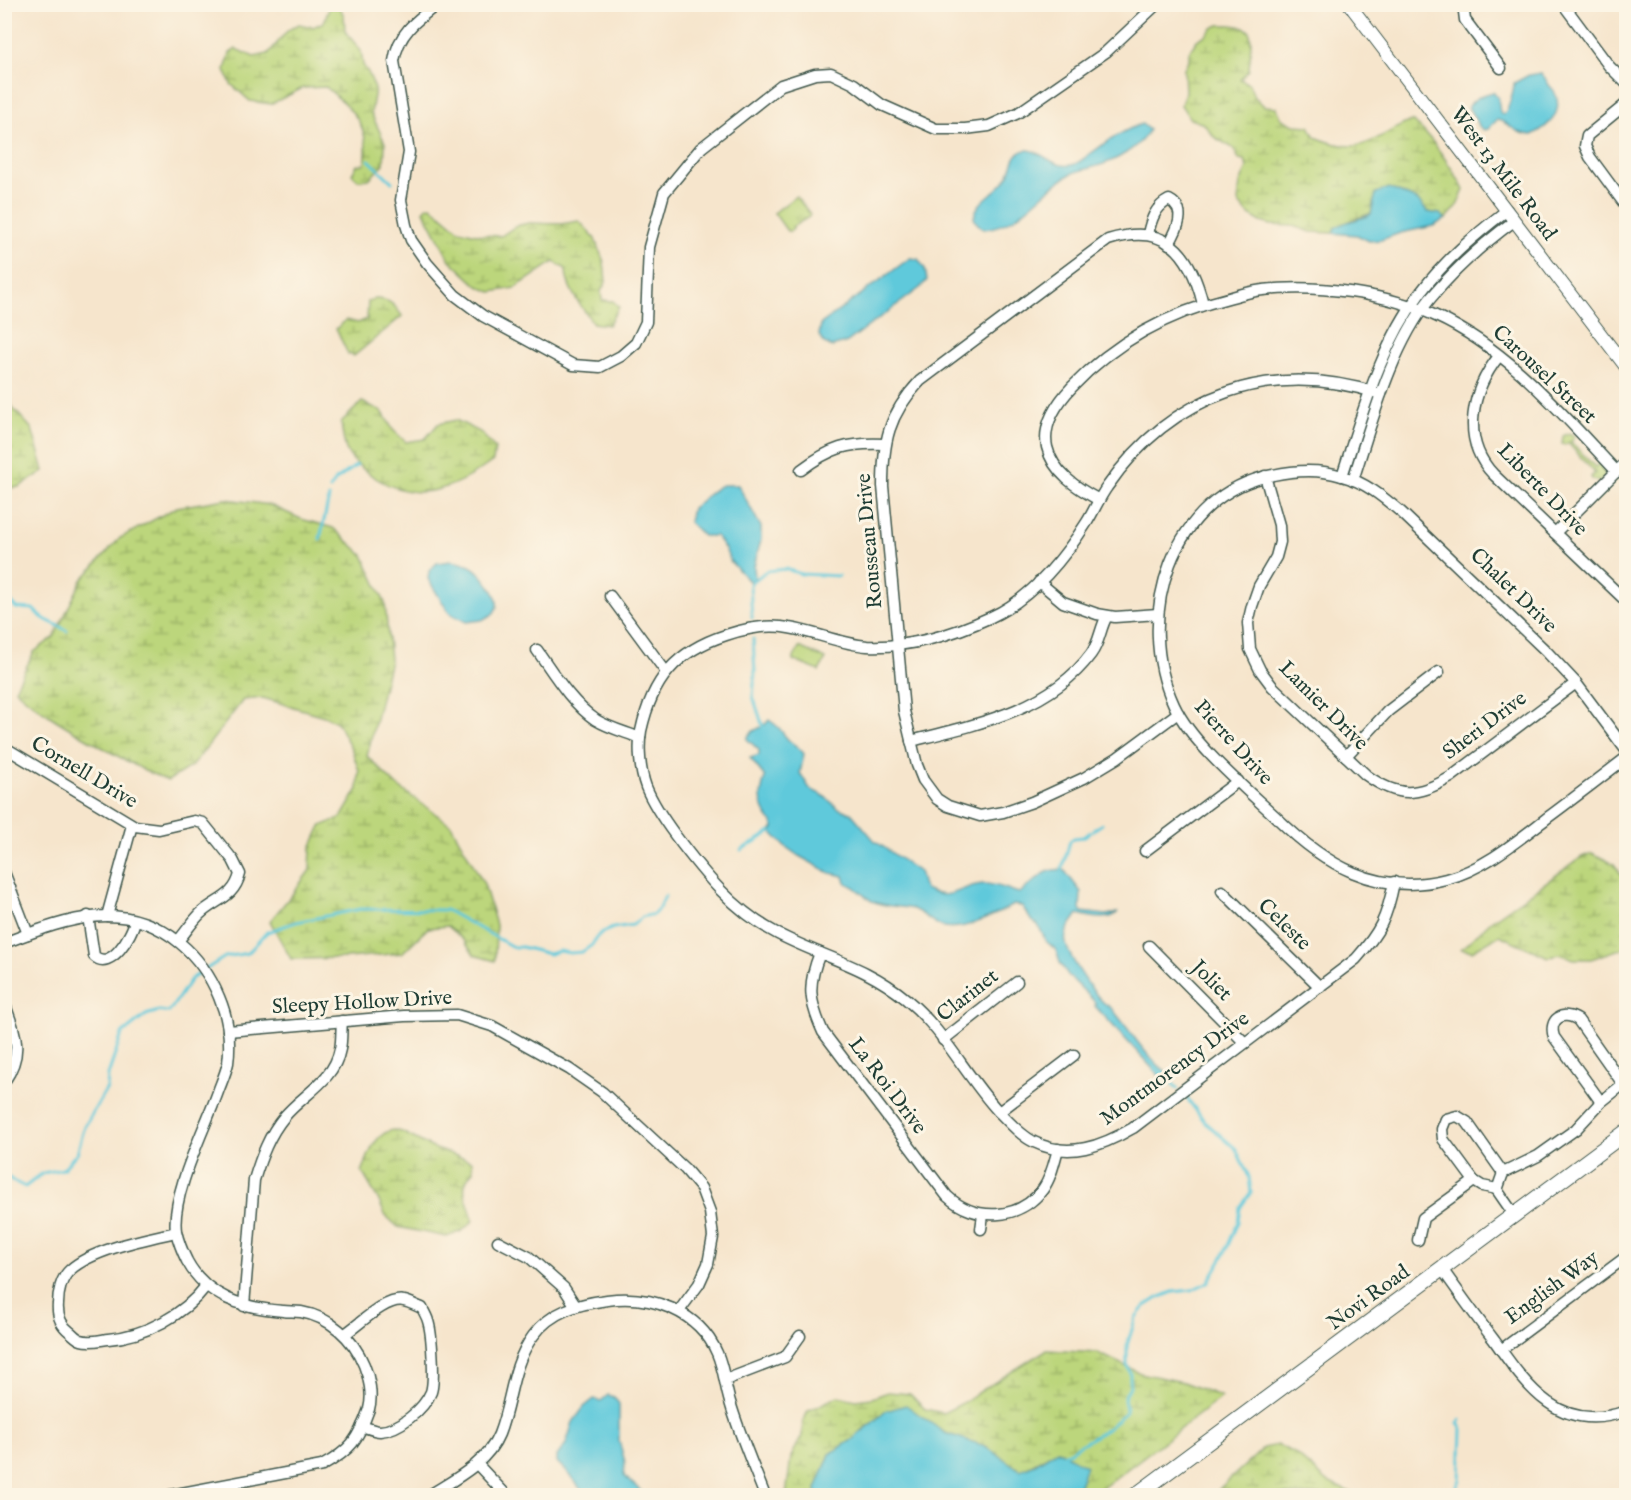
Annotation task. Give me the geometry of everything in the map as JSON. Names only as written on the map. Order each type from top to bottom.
[{"type":"main road","name":"Novi Road","points":[[1135,1496],[1626,1132]]},
{"type":"street","points":[[438,4],[408,28],[396,48],[394,61],[409,152],[401,200],[405,225],[411,240],[427,263],[455,295],[483,316],[573,365],[600,367],[621,356],[636,343],[645,322],[649,247],[664,193],[701,148],[781,85],[815,74],[831,72],[854,84],[882,105],[936,129],[989,126],[1018,113],[1106,52],[1157,4]]},
{"type":"street","points":[[1463,4],[1465,20],[1501,68]]},
{"type":"street","points":[[1563,4],[1610,66],[1626,83]]},
{"type":"street","name":"West 13 Mile Road","points":[[1351,5],[1626,368]]},
{"type":"street","points":[[1626,104],[1587,136],[1586,146],[1590,157],[1626,206]]},
{"type":"street","points":[[1169,244],[1180,221],[1175,203],[1168,200],[1155,211],[1148,234],[1158,237],[1169,244],[1177,249],[1192,269],[1203,304]]},
{"type":"street","points":[[1347,478],[1394,335],[1411,307],[1450,258],[1511,216]]},
{"type":"street","points":[[1375,393],[1423,310],[1511,216]]},
{"type":"street","name":"Rousseau Drive","points":[[1148,234],[1128,234],[1108,240],[920,381],[908,394],[895,416],[885,444],[883,486],[904,711],[923,780],[933,795],[948,806],[980,816],[1003,812],[1032,802],[1084,778],[1117,758],[1178,712]]},
{"type":"street","name":"Carousel Street","points":[[1099,500],[1079,490],[1067,479],[1055,466],[1046,446],[1046,432],[1052,414],[1063,397],[1087,372],[1124,342],[1203,304],[1261,290],[1334,289],[1365,294],[1423,310],[1454,325],[1487,345],[1539,391],[1617,472]]},
{"type":"street","name":"Liberte Drive","points":[[1499,356],[1492,365],[1474,402],[1473,439],[1482,461],[1626,601]]},
{"type":"street","name":"Montmorency Drive","points":[[1375,393],[1341,383],[1312,380],[1253,384],[1223,394],[1180,414],[1144,442],[1125,461],[1068,550],[1039,582],[1001,612],[961,631],[911,644],[866,646],[796,629],[764,626],[740,630],[704,642],[687,652],[666,672],[655,689],[645,714],[640,738],[640,758],[645,784],[659,812],[698,866],[737,907],[776,933],[879,978],[923,1015],[982,1092],[1018,1131],[1033,1142],[1058,1149],[1072,1151],[1111,1141],[1133,1128],[1356,959],[1380,929],[1389,908],[1394,882]]},
{"type":"street","points":[[801,470],[818,457],[836,448],[856,444],[885,444]]},
{"type":"street","points":[[1555,533],[1626,462]]},
{"type":"street","name":"Pierre Drive","points":[[1347,478],[1316,471],[1288,472],[1265,476],[1240,485],[1205,508],[1192,524],[1181,541],[1164,579],[1158,614],[1158,639],[1163,672],[1173,702],[1196,738],[1238,781],[1282,823],[1319,854],[1343,869],[1379,881],[1409,883],[1445,879],[1476,867],[1514,843],[1626,758]]},
{"type":"street","name":"Lamier Drive","points":[[1265,476],[1279,525],[1280,542],[1276,557],[1259,586],[1252,606],[1248,623],[1250,649],[1272,686],[1366,775],[1392,791],[1414,791]]},
{"type":"street","name":"Chalet Drive","points":[[1347,478],[1379,494],[1408,518],[1547,652],[1576,683],[1626,750]]},
{"type":"street","points":[[1039,582],[1063,602],[1097,614],[1107,616],[1158,614]]},
{"type":"street","points":[[610,596],[666,672]]},
{"type":"street","points":[[911,741],[1000,716],[1058,686],[1074,674],[1092,653],[1107,616]]},
{"type":"street","points":[[537,650],[580,706],[595,719],[613,729],[640,738]]},
{"type":"street","points":[[1346,756],[1388,711],[1439,672]]},
{"type":"street","name":"Sheri Drive","points":[[1414,791],[1433,787],[1451,777],[1576,683]]},
{"type":"street","name":"Cornell Drive","points":[[4,747],[132,825],[159,829],[194,821],[203,824],[233,860],[240,873],[237,885],[225,897],[200,914],[178,942]]},
{"type":"street","points":[[1145,851],[1238,781]]},
{"type":"street","points":[[107,915],[132,825]]},
{"type":"street","points":[[4,872],[28,934]]},
{"type":"street","name":"Celeste","points":[[1222,891],[1320,987]]},
{"type":"street","points":[[4,943],[53,925],[88,916],[107,915],[135,921],[169,934],[191,952],[211,977],[225,1011],[230,1039],[228,1065],[184,1181],[177,1210],[176,1232],[187,1261],[206,1286],[231,1301],[244,1306],[301,1312],[323,1319],[345,1334],[358,1351],[368,1375],[371,1402],[354,1441],[342,1455],[322,1466],[166,1496]]},
{"type":"street","points":[[88,916],[92,951],[97,960],[103,961],[110,958],[124,945],[133,931],[135,921]]},
{"type":"street","name":"Joliet","points":[[1149,946],[1245,1043]]},
{"type":"street","name":"La Roi Drive","points":[[820,953],[810,987],[813,1011],[823,1032],[947,1197],[956,1205],[983,1215],[1011,1213],[1029,1203],[1043,1189],[1051,1174],[1058,1149]]},
{"type":"street","name":"Clarinet","points":[[944,1040],[1017,982]]},
{"type":"street","points":[[4,1002],[18,1044],[16,1061],[4,1082]]},
{"type":"street","name":"Sleepy Hollow Drive","points":[[228,1031],[342,1021],[457,1015],[492,1026],[590,1082],[685,1168],[701,1188],[710,1212],[713,1237],[708,1264],[699,1284],[679,1311]]},
{"type":"street","points":[[1515,1216],[1497,1189],[1503,1173],[1549,1150],[1576,1129],[1600,1102],[1625,1083],[1578,1020],[1561,1016],[1557,1018],[1552,1028],[1554,1037],[1600,1102]]},
{"type":"street","points":[[244,1306],[254,1180],[259,1163],[275,1128],[331,1072],[340,1048],[342,1021]]},
{"type":"street","points":[[999,1112],[1074,1055]]},
{"type":"street","points":[[1497,1189],[1482,1186],[1474,1181],[1443,1139],[1443,1124],[1452,1117],[1462,1118],[1467,1122],[1503,1173]]},
{"type":"street","points":[[1418,1240],[1423,1218],[1474,1181]]},
{"type":"street","points":[[981,1229],[983,1215]]},
{"type":"street","points":[[176,1232],[129,1243],[86,1259],[68,1272],[58,1292],[60,1319],[67,1330],[81,1340],[96,1341],[131,1336],[165,1321],[192,1302],[206,1286]]},
{"type":"street","points":[[498,1241],[529,1257],[564,1288],[575,1305]]},
{"type":"street","name":"English Way","points":[[1501,1350],[1626,1257]]},
{"type":"street","points":[[1442,1269],[1533,1392],[1568,1413],[1596,1417],[1612,1416],[1626,1411]]},
{"type":"street","points":[[428,1496],[477,1464],[498,1436],[515,1370],[532,1336],[542,1325],[556,1314],[575,1305],[617,1298],[640,1299],[667,1305],[679,1311],[704,1333],[717,1352],[730,1402],[765,1496]]},
{"type":"street","points":[[345,1334],[376,1311],[392,1302],[402,1300],[422,1308],[429,1322],[433,1378],[431,1391],[425,1403],[409,1418],[392,1429],[378,1432],[362,1426]]},
{"type":"street","points":[[725,1380],[785,1357],[800,1336]]},
{"type":"street","points":[[477,1464],[507,1496]]},
{"type":"green space","points":[[338,4],[344,16],[345,31],[361,51],[363,65],[375,89],[371,113],[385,143],[384,164],[369,179],[358,180],[352,174],[357,165],[365,164],[365,139],[358,120],[326,87],[303,88],[271,104],[250,101],[231,84],[225,70],[230,53],[236,49],[254,57],[268,54],[288,30],[299,24],[313,27],[324,22],[330,6]]},
{"type":"green space","points":[[1219,25],[1244,27],[1250,32],[1249,70],[1240,79],[1249,84],[1254,96],[1264,106],[1276,107],[1282,119],[1294,125],[1309,126],[1315,137],[1345,146],[1365,144],[1411,121],[1433,142],[1464,190],[1456,208],[1446,219],[1440,214],[1428,212],[1416,200],[1354,219],[1335,228],[1333,233],[1311,232],[1293,226],[1271,225],[1249,215],[1238,202],[1240,183],[1247,168],[1245,160],[1239,159],[1233,148],[1214,137],[1204,124],[1190,119],[1181,105],[1185,92],[1184,69],[1189,52],[1197,40],[1212,28]]},
{"type":"green space","points":[[796,196],[810,214],[809,217],[792,227],[793,229],[787,231],[774,213]]},
{"type":"green space","points":[[431,206],[459,230],[481,235],[501,236],[516,226],[529,223],[561,224],[579,221],[594,237],[604,262],[606,282],[601,291],[602,300],[613,301],[619,307],[608,325],[593,323],[572,291],[566,269],[554,262],[515,288],[491,292],[478,286],[450,260],[424,211]]},
{"type":"green space","points":[[374,299],[391,303],[402,316],[354,356],[348,354],[336,329],[346,320],[358,323],[367,319],[368,301]]},
{"type":"green space","points":[[4,366],[10,405],[32,429],[44,471],[19,487],[5,488]]},
{"type":"green space","points":[[362,402],[382,411],[393,430],[406,442],[425,439],[438,424],[456,420],[480,432],[495,448],[493,461],[463,480],[434,490],[419,492],[403,490],[388,484],[357,464],[350,457],[345,446],[341,422]]},
{"type":"green space","points":[[1569,433],[1575,436],[1571,442],[1595,467],[1601,462],[1606,468],[1604,479],[1598,482],[1592,479],[1595,473],[1568,443],[1562,444],[1563,436]]},
{"type":"green space","points":[[226,499],[270,505],[301,519],[333,528],[363,555],[385,603],[390,660],[367,756],[396,785],[451,825],[484,884],[496,925],[495,961],[474,955],[464,941],[448,926],[428,928],[402,953],[347,958],[291,959],[270,921],[310,870],[311,848],[321,826],[341,818],[358,789],[359,771],[352,750],[337,722],[263,698],[243,700],[193,765],[168,781],[129,763],[72,730],[15,689],[34,652],[54,637],[82,580],[120,538],[177,507]]},
{"type":"green space","points":[[799,647],[826,659],[819,671],[793,660]]},
{"type":"green space","points":[[1592,853],[1614,864],[1626,881],[1626,947],[1591,959],[1574,959],[1559,954],[1548,957],[1499,935],[1472,951],[1461,949],[1491,921],[1582,857]]},
{"type":"green space","points":[[393,1130],[402,1132],[433,1148],[472,1161],[473,1171],[464,1189],[473,1221],[462,1231],[447,1237],[398,1227],[385,1215],[362,1172],[376,1141],[386,1132]]},
{"type":"green space","points":[[1046,1350],[1098,1353],[1140,1373],[1183,1382],[1222,1397],[1093,1495],[1065,1495],[1079,1485],[1085,1466],[1058,1450],[1020,1471],[1004,1459],[945,1433],[926,1421],[869,1424],[852,1440],[830,1454],[816,1489],[817,1495],[786,1496],[791,1457],[802,1436],[803,1422],[808,1411],[838,1396],[856,1400],[872,1398],[888,1392],[910,1394],[925,1409],[943,1413]]},
{"type":"green space","points":[[1277,1445],[1294,1453],[1328,1482],[1356,1495],[1216,1495],[1220,1488],[1264,1448]]},
{"type":"water","points":[[1540,73],[1554,90],[1557,100],[1556,113],[1544,128],[1532,135],[1520,133],[1497,120],[1488,129],[1484,130],[1479,126],[1468,107],[1473,102],[1493,92],[1498,98],[1500,113],[1503,115],[1507,109],[1514,83],[1529,75]]},
{"type":"water","points":[[1142,124],[1149,130],[1134,148],[1112,161],[1071,174],[1008,221],[983,229],[974,220],[975,213],[982,202],[1007,178],[1019,153],[1034,151],[1061,165],[1075,164],[1115,137]]},
{"type":"water","points":[[1389,188],[1417,200],[1428,212],[1440,214],[1446,219],[1433,226],[1400,233],[1381,240],[1369,241],[1357,235],[1333,233],[1339,225],[1371,214],[1376,193]]},
{"type":"water","points":[[910,258],[918,259],[925,269],[927,280],[920,288],[847,342],[832,347],[824,343],[819,335],[821,324]]},
{"type":"water","points":[[722,485],[738,485],[761,527],[761,540],[754,566],[755,578],[751,583],[731,562],[716,536],[703,536],[689,522],[692,508]]},
{"type":"water","points":[[451,561],[470,566],[488,583],[497,600],[497,607],[493,614],[482,620],[466,622],[449,613],[428,579],[429,571],[437,563]]},
{"type":"water","points":[[769,720],[804,754],[800,773],[810,789],[824,796],[838,808],[851,813],[875,841],[919,872],[926,889],[944,895],[983,884],[1019,893],[1045,873],[1057,869],[1064,870],[1081,892],[1080,909],[1082,912],[1106,915],[1117,913],[1104,918],[1078,914],[1066,935],[1068,949],[1081,973],[1103,1002],[1113,1010],[1157,1064],[1175,1077],[1171,1082],[1165,1082],[1068,975],[1060,963],[1056,950],[1046,941],[1038,925],[1031,920],[1022,906],[1014,905],[962,927],[945,927],[913,909],[872,901],[846,883],[844,876],[830,873],[786,847],[771,832],[774,826],[761,801],[765,777],[750,758],[759,755],[759,750],[747,739],[751,733]]},
{"type":"water","points":[[608,1395],[614,1397],[619,1404],[619,1441],[625,1462],[624,1476],[643,1495],[585,1495],[557,1462],[557,1456],[566,1444],[573,1422],[584,1407],[594,1399],[601,1401]]},
{"type":"water","points":[[906,1405],[945,1433],[985,1446],[1020,1470],[1035,1464],[1057,1450],[1086,1466],[1079,1485],[1065,1496],[817,1495],[816,1489],[830,1454],[852,1440],[886,1411]]},
{"type":"waterway","points":[[369,160],[392,182]]},
{"type":"waterway","points":[[330,489],[336,480],[357,465]]},
{"type":"waterway","points":[[320,539],[329,497]]},
{"type":"waterway","points":[[752,618],[750,584],[766,571],[786,569],[801,574],[839,576]]},
{"type":"waterway","points":[[4,592],[16,608],[33,609],[45,619],[67,631]]},
{"type":"waterway","points":[[753,639],[755,672],[753,696],[763,727]]},
{"type":"waterway","points":[[1062,870],[1070,841],[1083,837],[1102,824]]},
{"type":"waterway","points":[[741,850],[771,832]]},
{"type":"waterway","points":[[4,1174],[25,1187],[43,1173],[63,1169],[77,1153],[85,1126],[107,1088],[108,1075],[122,1034],[146,1015],[159,1011],[169,1012],[191,979],[225,957],[248,953],[267,932],[296,922],[361,909],[446,910],[513,947],[549,954],[559,951],[582,952],[592,945],[601,933],[613,928],[633,925],[642,917],[654,914],[665,896]]},
{"type":"waterway","points":[[1171,1082],[1178,1089]]},
{"type":"waterway","points":[[1062,1456],[1107,1429],[1126,1412],[1124,1398],[1130,1386],[1127,1345],[1136,1317],[1144,1307],[1158,1298],[1173,1292],[1192,1290],[1208,1282],[1224,1255],[1238,1222],[1240,1208],[1251,1192],[1249,1177],[1236,1149],[1205,1122],[1183,1093]]},
{"type":"waterway","points":[[1452,1496],[1460,1480],[1462,1430],[1458,1423],[1460,1420]]}]
